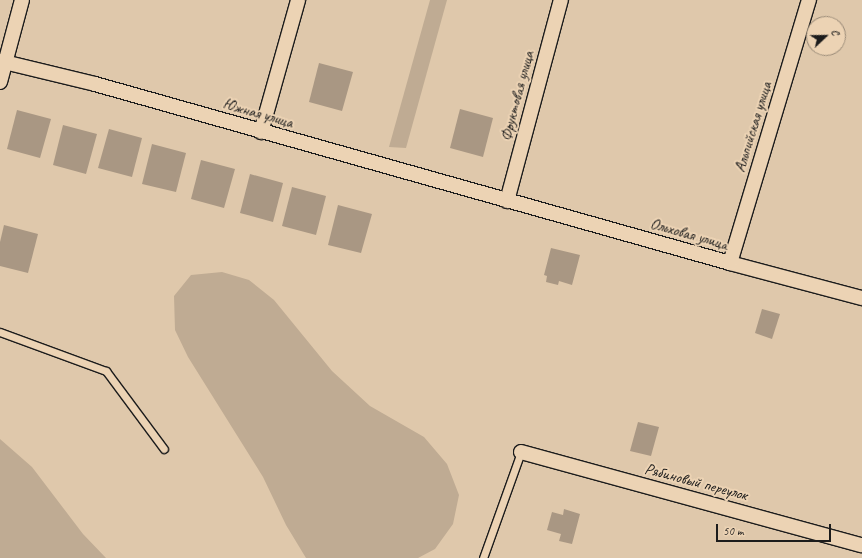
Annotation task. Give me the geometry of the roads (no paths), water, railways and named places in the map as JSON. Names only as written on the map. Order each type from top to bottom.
[{"type":"street","points":[[0,82],[3,62],[22,0]]},
{"type":"street","points":[[261,132],[298,0]]},
{"type":"street","name":"Фруктовая улица","points":[[507,201],[561,0]]},
{"type":"street","name":"Альпийская улица","points":[[730,263],[809,0]]},
{"type":"street","name":"Южная улица","points":[[3,62],[95,84],[507,201]]},
{"type":"street","name":"Ольховая улица","points":[[507,201],[862,298]]},
{"type":"street","name":"Рябиновый переулок","points":[[521,452],[862,545]]},
{"type":"lane","points":[[0,332],[106,371],[164,449]]},
{"type":"lane","points":[[483,558],[521,452]]}]
